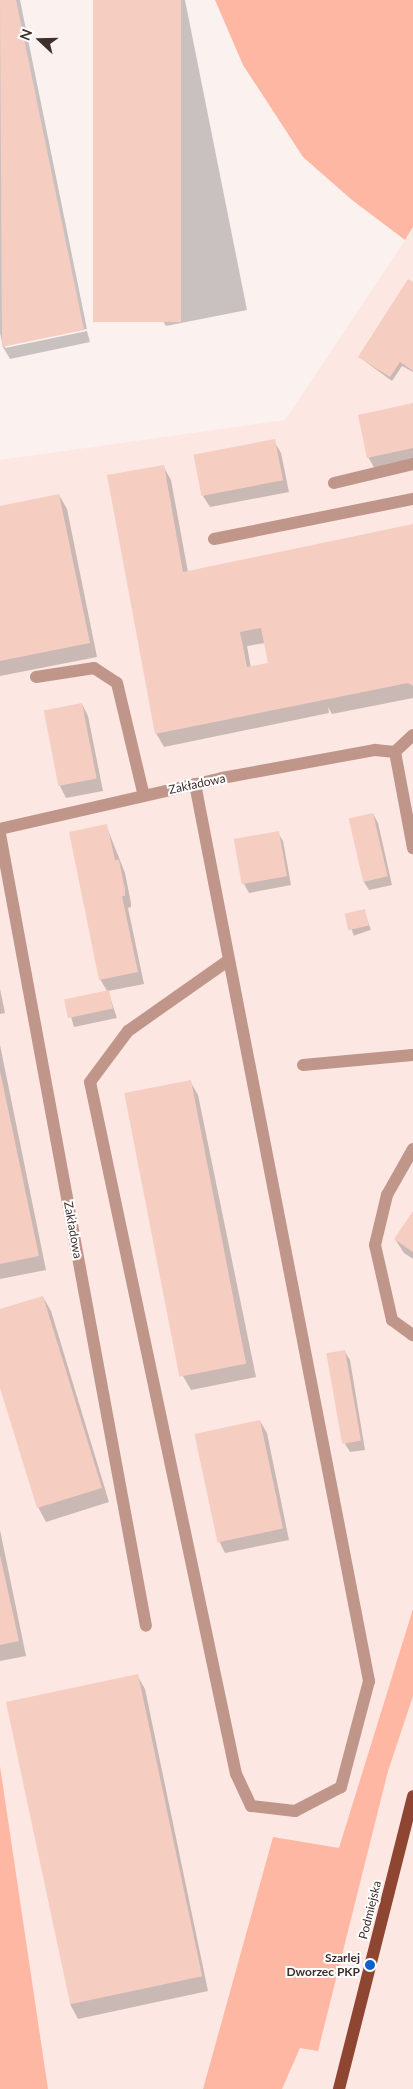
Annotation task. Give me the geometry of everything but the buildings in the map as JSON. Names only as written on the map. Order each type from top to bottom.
[{"type":"main road","name":"Podmiejska","points":[[339,2089],[413,1796]]},
{"type":"lane","points":[[334,483],[413,464]]},
{"type":"lane","points":[[214,539],[413,499]]},
{"type":"lane","points":[[36,677],[94,668],[117,683],[144,796]]},
{"type":"lane","points":[[413,735],[395,752],[413,848]]},
{"type":"lane","name":"Zakładowa","points":[[0,830],[195,784],[375,750],[395,752]]},
{"type":"lane","points":[[195,784],[369,1681],[341,1787],[295,1811],[251,1806],[236,1774],[90,1082],[128,1031],[229,960]]},
{"type":"lane","name":"Zakładowa","points":[[0,834],[146,1626]]},
{"type":"lane","points":[[303,1065],[413,1055]]},
{"type":"lane","points":[[413,1149],[388,1195],[375,1245],[392,1320],[413,1335]]},
{"type":"shaded area","points":[[215,0],[413,0],[413,227],[405,240],[352,200],[303,157],[243,65]]},
{"type":"shaded area","points":[[413,228],[413,2089],[282,2089],[300,2048],[203,2089],[48,2089],[0,1766],[0,460],[285,420]]},
{"type":"shaded area","points":[[413,1609],[413,1696],[388,1771],[318,2051],[300,2048],[282,2089],[203,2089],[273,1837],[339,1848]]},
{"type":"shaded area","points":[[0,1766],[48,2089],[0,2089]]},
{"type":"place","name":"Szarlej Dworzec PKP","points":[[370,1965]]}]
